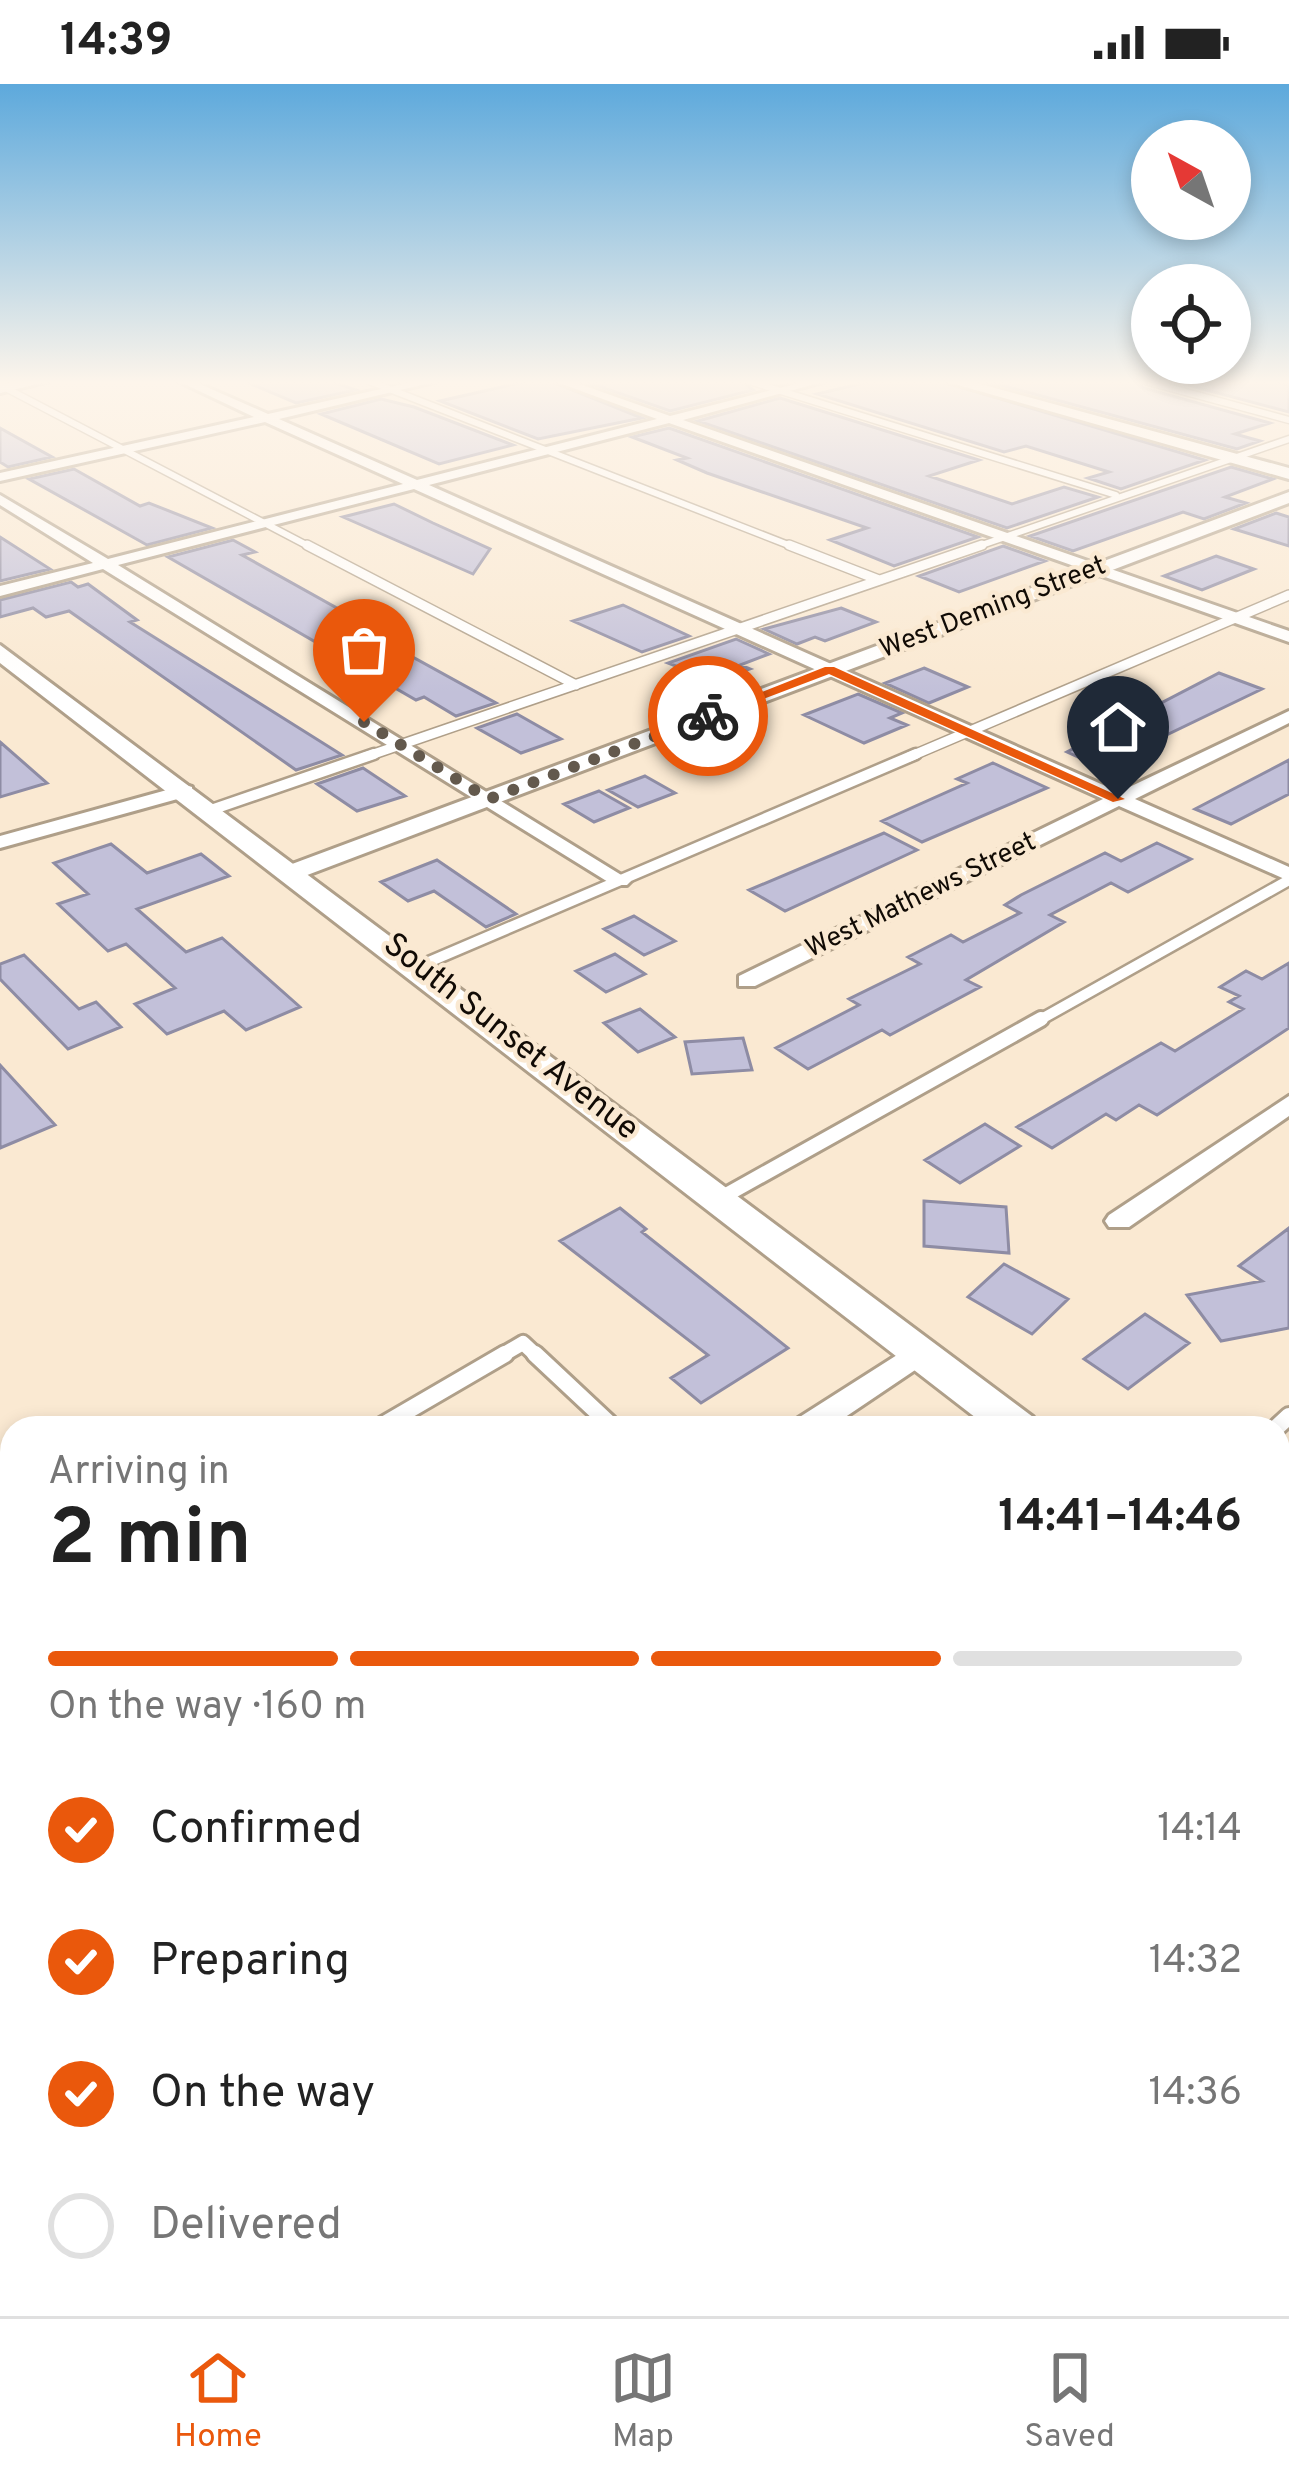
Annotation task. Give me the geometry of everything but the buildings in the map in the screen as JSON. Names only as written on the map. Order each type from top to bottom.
[{"type":"main road","name":"South Sunset Avenue","points":[[0,652],[1002,1416]]},
{"type":"street","points":[[0,591],[415,485]]},
{"type":"street","points":[[416,485],[1289,878]]},
{"type":"street","points":[[857,485],[1289,638]]},
{"type":"street","name":"West Deming Street","points":[[293,872],[1289,497]]},
{"type":"street","points":[[0,499],[620,880]]},
{"type":"street","name":"West Mathews Street","points":[[747,981],[1289,716]]},
{"type":"street","points":[[0,842],[198,800]]},
{"type":"street","points":[[1119,1221],[1289,1104]]},
{"type":"street","points":[[824,1416],[919,1352]]},
{"type":"lane","points":[[195,485],[576,685]]},
{"type":"lane","points":[[635,485],[879,580]]},
{"type":"lane","points":[[1086,485],[1121,496]]},
{"type":"lane","points":[[198,800],[401,745],[1153,485]]},
{"type":"lane","points":[[417,967],[1289,595]]},
{"type":"lane","points":[[719,1199],[1289,878]]},
{"type":"lane","points":[[398,1416],[523,1343],[601,1416]]},
{"type":"way so far","points":[[364,722],[489,799],[708,716]]},
{"type":"route","points":[[708,716],[830,670],[1118,799]]}]
